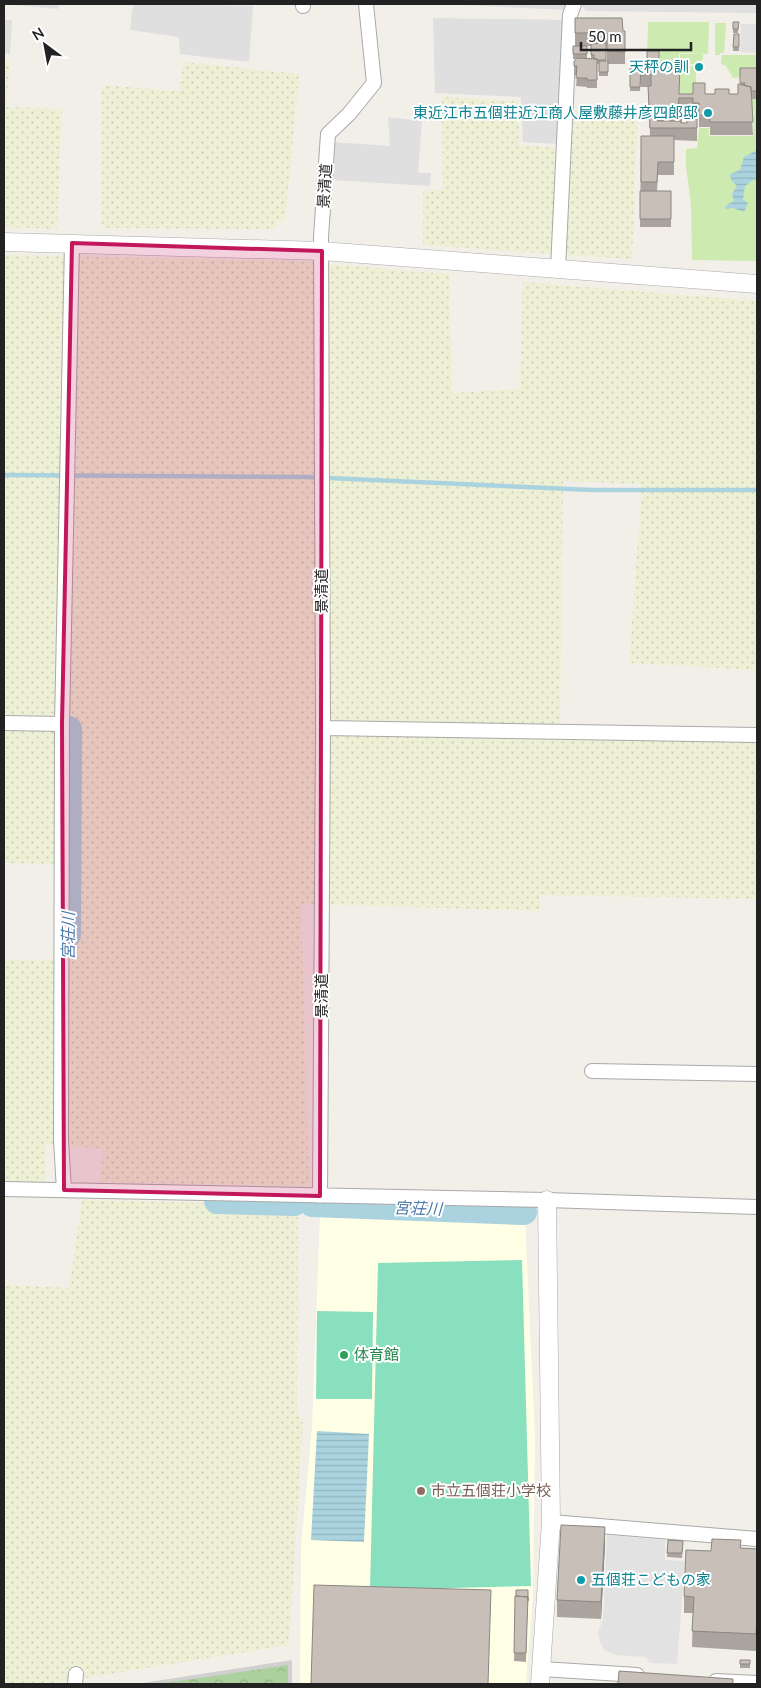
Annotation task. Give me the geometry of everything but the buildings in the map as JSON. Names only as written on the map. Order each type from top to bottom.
[{"type":"street","name":"景清道","points":[[320,1196],[323,728],[322,251],[328,134],[349,114],[374,83],[366,4]]},
{"type":"street","points":[[558,269],[570,15],[574,4]]},
{"type":"street","points":[[4,242],[322,251],[757,284]]},
{"type":"street","points":[[64,1190],[61,1141],[62,724],[72,243]]},
{"type":"street","points":[[4,723],[62,724]]},
{"type":"street","points":[[323,728],[757,735]]},
{"type":"street","points":[[592,1071],[757,1074]]},
{"type":"street","points":[[4,1189],[547,1200],[757,1207]]},
{"type":"street","points":[[547,1200],[551,1522],[541,1677],[648,1676]]},
{"type":"street","points":[[551,1522],[757,1539]]},
{"type":"street","points":[[704,1680],[757,1683]]},
{"type":"highlighted area","points":[[72,243],[322,251],[320,1196],[64,1190],[62,724]]},
{"type":"shaded area","points":[[4,4],[59,4],[58,9]]},
{"type":"shaded area","points":[[133,4],[253,6],[249,62],[180,54],[179,37],[130,30]]},
{"type":"shaded area","points":[[442,4],[567,4],[566,10]]},
{"type":"shaded area","points":[[580,4],[757,4],[757,13],[586,11]]},
{"type":"shaded area","points":[[433,18],[567,20],[559,144],[523,142],[521,97],[435,93]]},
{"type":"shaded area","points":[[4,20],[12,20],[10,54],[4,54]]},
{"type":"shaded area","points":[[741,24],[757,24],[757,53],[740,52]]},
{"type":"shaded area","points":[[4,59],[10,59],[6,107],[62,109],[57,229],[4,227]]},
{"type":"shaded area","points":[[184,62],[299,74],[285,221],[277,220],[276,229],[102,228],[102,85],[179,91]]},
{"type":"shaded area","points":[[442,97],[519,101],[519,145],[559,148],[554,254],[423,245],[423,191],[443,189]]},
{"type":"shaded area","points":[[571,110],[638,110],[632,259],[563,255]]},
{"type":"shaded area","points":[[388,117],[422,121],[418,173],[431,173],[430,186],[332,180],[332,142],[390,146]]},
{"type":"shaded area","points":[[4,255],[291,261],[449,274],[452,393],[520,389],[523,282],[757,301],[757,670],[629,663],[642,484],[563,481],[560,737],[757,741],[757,899],[539,895],[540,911],[301,904],[309,1186],[100,1182],[104,1149],[45,1144],[45,1186],[7,1181],[4,1177],[4,960],[56,960],[54,864],[4,863]]},
{"type":"shaded area","points":[[82,1200],[291,1205],[291,1215],[298,1217],[297,1414],[303,1423],[289,1645],[48,1684],[4,1684],[4,1285],[69,1288]]},
{"type":"shaded area","name":"市立五個荘小学校","points":[[320,1214],[525,1219],[535,1437],[533,1593],[526,1684],[300,1684],[301,1547],[312,1428]]},
{"type":"shaded area","points":[[607,1535],[665,1540],[665,1560],[685,1561],[677,1664],[650,1663],[645,1657],[617,1655],[605,1651],[600,1642],[598,1632],[603,1620]]},
{"type":"shaded area","points":[[292,1660],[292,1684],[136,1684]]},
{"type":"green space","points":[[648,22],[709,22],[708,54],[679,53],[678,64],[647,62]]},
{"type":"green space","points":[[715,23],[726,23],[724,53],[720,53],[720,55],[715,55]]},
{"type":"green space","points":[[680,54],[703,54],[703,60],[701,60],[701,64],[680,64]]},
{"type":"green space","points":[[722,55],[757,55],[757,76],[733,78],[726,66],[721,64]]},
{"type":"green space","points":[[660,65],[696,66],[696,92],[680,105],[680,70]]},
{"type":"green space","points":[[751,99],[757,99],[757,261],[692,260],[691,205],[686,166],[686,149],[697,148],[699,128],[709,128],[709,136],[753,136],[754,111],[751,110]]},
{"type":"green space","points":[[522,1260],[531,1586],[370,1590],[378,1263]]},
{"type":"green space","name":"体育館","points":[[317,1311],[373,1312],[372,1399],[316,1399]]},
{"type":"green space","points":[[288,1665],[288,1684],[158,1684]]},
{"type":"water","points":[[757,150],[757,181],[753,180],[745,186],[743,200],[748,203],[744,212],[733,208],[726,209],[725,206],[734,201],[732,194],[737,186],[731,180],[730,174],[740,170],[744,157]]},
{"type":"water","points":[[317,1431],[369,1434],[364,1542],[311,1540]]},
{"type":"waterway","points":[[4,475],[307,477],[592,490],[757,490]]},
{"type":"waterway","name":"宮荘川","points":[[68,935],[69,729]]},
{"type":"waterway","name":"宮荘川","points":[[217,1201],[294,1203]]},
{"type":"waterway","name":"宮荘川","points":[[312,1204],[524,1212]]},
{"type":"place","name":"天秤の訓","points":[[699,67]]},
{"type":"place","name":"東近江市五個荘近江商人屋敷藤井彦四郎邸","points":[[708,113]]},
{"type":"place","name":"体育館","points":[[344,1355]]},
{"type":"place","name":"市立五個荘小学校","points":[[421,1491]]},
{"type":"place","name":"五個荘こどもの家","points":[[581,1580]]}]
